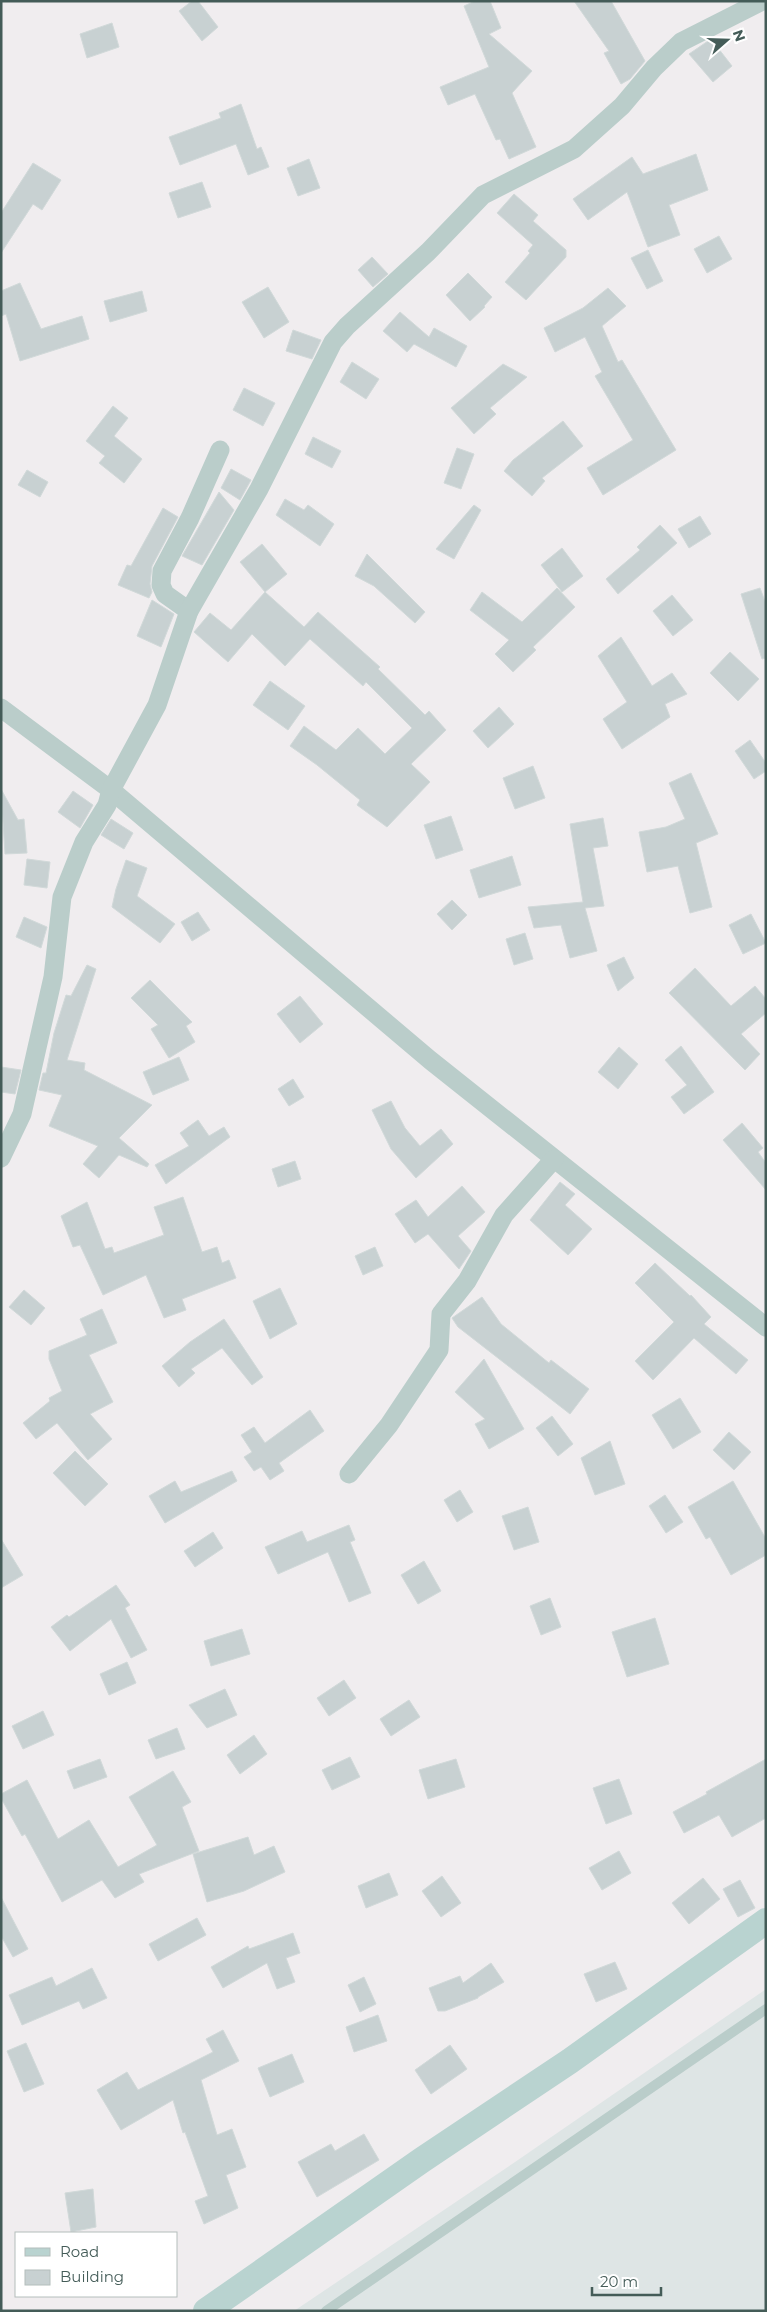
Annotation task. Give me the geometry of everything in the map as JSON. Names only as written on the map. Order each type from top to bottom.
[{"type":"street","points":[[1,1158],[22,1114],[53,977],[62,897],[84,842],[107,805],[111,790],[157,705],[189,611],[259,489],[333,342],[341,332],[428,252],[483,195],[574,150],[622,106],[654,68],[681,42],[762,1]]},
{"type":"street","points":[[189,611],[165,594],[161,585],[162,570],[190,518],[220,450]]},
{"type":"street","points":[[1,708],[111,790],[430,1060],[766,1327]]},
{"type":"street","points":[[349,1474],[389,1425],[439,1350],[441,1314],[467,1281],[504,1215],[554,1159]]},
{"type":"street","points":[[206,2311],[422,2160],[570,2061],[766,1921]]},
{"type":"lane","points":[[326,2311],[766,2009]]},
{"type":"shaded area","points":[[766,1989],[766,2311],[294,2311],[518,2160]]},
{"type":"building","points":[[192,1],[198,1],[218,27],[202,41],[179,11]]},
{"type":"building","points":[[475,1],[490,1],[501,28],[489,34],[532,71],[512,93],[536,147],[509,159],[500,139],[496,140],[475,94],[448,105],[440,87],[489,67],[464,6]]},
{"type":"building","points":[[574,1],[611,1],[645,61],[630,79],[621,84],[604,53],[609,51]]},
{"type":"building","points":[[112,23],[119,47],[87,58],[80,34]]},
{"type":"building","points":[[711,39],[732,66],[713,82],[689,54]]},
{"type":"building","points":[[241,104],[257,149],[261,147],[269,167],[248,175],[236,144],[180,165],[169,137],[221,118],[219,113]]},
{"type":"building","points":[[696,154],[708,190],[669,205],[680,235],[648,247],[627,192],[588,220],[573,199],[632,157],[643,174]]},
{"type":"building","points":[[309,159],[320,188],[298,196],[287,168]]},
{"type":"building","points":[[33,163],[61,180],[42,210],[33,204],[1,253],[1,213]]},
{"type":"building","points":[[202,182],[211,207],[178,218],[169,193]]},
{"type":"building","points":[[514,194],[538,215],[533,221],[566,250],[566,257],[526,300],[505,282],[530,253],[528,251],[533,245],[497,213]]},
{"type":"building","points":[[719,236],[732,259],[707,273],[694,249]]},
{"type":"building","points":[[648,250],[663,281],[647,289],[631,258]]},
{"type":"building","points":[[372,257],[388,274],[373,287],[358,270]]},
{"type":"building","points":[[468,273],[492,297],[485,307],[470,321],[446,295]]},
{"type":"building","points":[[20,283],[41,329],[82,316],[89,339],[20,361],[6,314],[1,316],[1,291]]},
{"type":"building","points":[[268,287],[289,322],[264,338],[242,302]]},
{"type":"building","points":[[608,288],[626,306],[602,326],[618,362],[622,360],[676,450],[603,495],[587,468],[633,440],[595,376],[602,372],[585,337],[555,352],[544,328],[583,308]]},
{"type":"building","points":[[142,291],[147,311],[110,322],[104,301]]},
{"type":"building","points":[[400,312],[429,337],[434,328],[467,346],[456,367],[414,344],[407,352],[383,331]]},
{"type":"building","points":[[293,330],[321,340],[312,359],[286,351]]},
{"type":"building","points":[[352,362],[379,379],[366,399],[340,382]]},
{"type":"building","points":[[503,364],[527,377],[490,408],[496,414],[474,434],[451,408]]},
{"type":"building","points":[[244,388],[275,403],[263,426],[233,410]]},
{"type":"building","points":[[113,406],[128,418],[114,436],[142,459],[124,483],[99,463],[105,456],[86,441]]},
{"type":"building","points":[[563,421],[583,446],[542,478],[545,481],[532,496],[504,471],[513,460]]},
{"type":"building","points":[[313,437],[341,451],[332,468],[305,454]]},
{"type":"building","points":[[457,448],[474,454],[461,489],[444,483]]},
{"type":"building","points":[[231,469],[251,480],[240,500],[221,488]]},
{"type":"building","points":[[27,470],[48,482],[40,497],[18,485]]},
{"type":"building","points":[[219,492],[234,510],[202,565],[182,556]]},
{"type":"building","points":[[285,499],[304,510],[308,505],[334,524],[320,546],[276,515]]},
{"type":"building","points":[[474,505],[481,510],[454,559],[436,549]]},
{"type":"building","points":[[163,508],[178,517],[152,566],[150,584],[152,592],[149,598],[118,585],[127,565],[131,566]]},
{"type":"building","points":[[700,516],[711,534],[689,548],[678,529]]},
{"type":"building","points":[[660,525],[677,543],[618,594],[606,579],[640,550],[637,547]]},
{"type":"building","points":[[262,544],[287,574],[265,592],[240,562]]},
{"type":"building","points":[[562,548],[583,576],[562,592],[541,565]]},
{"type":"building","points":[[367,554],[425,612],[415,623],[374,586],[355,576]]},
{"type":"building","points":[[557,588],[575,607],[533,647],[536,650],[513,672],[495,654],[509,640],[470,610],[482,592],[522,622]]},
{"type":"building","points":[[760,588],[766,604],[766,658],[762,659],[741,594]]},
{"type":"building","points":[[265,592],[304,627],[318,612],[380,667],[378,669],[425,715],[429,711],[446,730],[411,764],[430,782],[387,827],[357,805],[360,800],[290,746],[304,726],[336,750],[358,728],[385,754],[412,728],[366,682],[363,686],[310,639],[285,666],[252,634],[228,662],[194,632],[210,613],[231,630]]},
{"type":"building","points":[[672,595],[693,620],[673,636],[653,611]]},
{"type":"building","points":[[152,600],[174,614],[161,647],[137,636]]},
{"type":"building","points":[[621,637],[652,686],[672,673],[687,694],[665,704],[670,717],[622,749],[603,719],[627,702],[598,656]]},
{"type":"building","points":[[730,652],[759,679],[738,701],[710,673]]},
{"type":"building","points":[[270,681],[305,706],[288,730],[253,705]]},
{"type":"building","points":[[499,707],[514,724],[488,748],[473,731]]},
{"type":"building","points":[[750,740],[766,763],[766,771],[754,779],[735,751]]},
{"type":"building","points":[[533,766],[545,798],[515,809],[503,778]]},
{"type":"building","points":[[691,773],[718,834],[696,843],[712,907],[690,913],[678,866],[647,872],[639,832],[666,827],[685,819],[669,783]]},
{"type":"building","points":[[1,789],[18,820],[24,819],[27,853],[5,854]]},
{"type":"building","points":[[73,791],[93,805],[80,828],[58,812]]},
{"type":"building","points":[[451,816],[463,850],[436,859],[424,825]]},
{"type":"building","points":[[603,818],[608,846],[593,848],[604,906],[585,908],[597,951],[570,958],[561,925],[534,928],[528,907],[583,902],[570,824]]},
{"type":"building","points":[[111,819],[133,833],[124,849],[101,835]]},
{"type":"building","points":[[512,856],[521,885],[479,898],[470,870]]},
{"type":"building","points":[[27,859],[50,862],[47,888],[24,885]]},
{"type":"building","points":[[126,860],[147,868],[137,896],[175,924],[160,943],[112,907]]},
{"type":"building","points":[[452,900],[467,915],[452,930],[437,914]]},
{"type":"building","points":[[198,912],[210,930],[192,941],[181,922]]},
{"type":"building","points":[[751,914],[766,943],[743,954],[729,925]]},
{"type":"building","points":[[24,917],[47,927],[41,948],[16,937]]},
{"type":"building","points":[[525,933],[533,959],[514,965],[506,939]]},
{"type":"building","points":[[624,957],[634,978],[618,991],[607,965]]},
{"type":"building","points":[[87,965],[96,969],[67,1060],[85,1063],[84,1070],[152,1105],[119,1138],[149,1164],[147,1167],[119,1155],[99,1178],[83,1164],[98,1146],[49,1126],[62,1095],[39,1090],[43,1073],[46,1073],[54,1033],[66,995],[71,996]]},
{"type":"building","points":[[695,968],[731,1006],[755,986],[766,999],[766,1013],[741,1034],[760,1054],[745,1070],[669,993]]},
{"type":"building","points":[[150,980],[192,1022],[186,1026],[195,1042],[169,1058],[151,1029],[158,1025],[131,998]]},
{"type":"building","points":[[300,996],[323,1024],[300,1043],[277,1014]]},
{"type":"building","points":[[681,1046],[714,1092],[684,1114],[671,1097],[687,1085],[665,1060]]},
{"type":"building","points":[[619,1047],[638,1064],[618,1089],[598,1072]]},
{"type":"building","points":[[179,1057],[189,1080],[153,1095],[143,1072]]},
{"type":"building","points":[[1,1067],[21,1070],[15,1094],[1,1092]]},
{"type":"building","points":[[293,1079],[304,1097],[289,1106],[278,1089]]},
{"type":"building","points":[[391,1101],[405,1128],[420,1146],[441,1129],[453,1144],[416,1178],[391,1149],[372,1110]]},
{"type":"building","points":[[198,1120],[209,1136],[224,1127],[230,1137],[166,1184],[155,1165],[189,1146],[180,1133]]},
{"type":"building","points":[[742,1123],[763,1148],[758,1152],[766,1163],[766,1190],[723,1140]]},
{"type":"building","points":[[295,1161],[301,1179],[278,1187],[272,1169]]},
{"type":"building","points":[[560,1182],[575,1194],[565,1205],[592,1229],[568,1255],[530,1220]]},
{"type":"building","points":[[462,1186],[485,1212],[458,1236],[471,1251],[459,1269],[428,1234],[415,1243],[395,1214],[416,1200],[428,1217]]},
{"type":"building","points":[[183,1197],[202,1252],[217,1247],[222,1263],[229,1260],[236,1278],[182,1299],[186,1310],[164,1318],[146,1275],[103,1295],[80,1245],[73,1247],[61,1216],[87,1202],[105,1249],[112,1247],[114,1253],[164,1235],[154,1207]]},
{"type":"building","points":[[375,1247],[383,1266],[363,1275],[355,1256]]},
{"type":"building","points":[[655,1263],[691,1295],[711,1317],[704,1324],[748,1360],[736,1374],[694,1338],[653,1380],[635,1361],[674,1322],[635,1283]]},
{"type":"building","points":[[280,1288],[297,1324],[270,1339],[253,1301]]},
{"type":"building","points":[[24,1290],[45,1308],[31,1325],[9,1307]]},
{"type":"building","points":[[482,1297],[501,1324],[549,1363],[551,1360],[589,1389],[570,1414],[458,1327],[452,1318]]},
{"type":"building","points":[[102,1309],[117,1343],[89,1355],[113,1402],[90,1414],[112,1439],[88,1460],[57,1423],[36,1439],[23,1423],[50,1401],[49,1398],[62,1391],[49,1359],[49,1351],[87,1335],[80,1319]]},
{"type":"building","points":[[224,1319],[263,1377],[252,1385],[222,1348],[191,1369],[195,1373],[179,1387],[162,1366],[190,1342]]},
{"type":"building","points":[[484,1359],[524,1429],[489,1449],[475,1424],[485,1419],[455,1392]]},
{"type":"building","points":[[680,1398],[701,1432],[673,1449],[652,1415]]},
{"type":"building","points":[[310,1410],[324,1431],[279,1463],[284,1471],[270,1480],[261,1467],[254,1471],[244,1457],[252,1452],[241,1435],[254,1427],[265,1443]]},
{"type":"building","points":[[552,1416],[573,1444],[558,1456],[536,1428]]},
{"type":"building","points":[[729,1432],[751,1452],[734,1470],[713,1450]]},
{"type":"building","points":[[610,1441],[625,1484],[595,1495],[581,1458]]},
{"type":"building","points":[[75,1451],[108,1484],[85,1506],[53,1473]]},
{"type":"building","points":[[232,1471],[237,1481],[165,1523],[149,1496],[175,1481],[181,1492]]},
{"type":"building","points":[[733,1481],[766,1539],[766,1555],[731,1575],[710,1537],[706,1539],[688,1507]]},
{"type":"building","points":[[460,1490],[473,1512],[457,1522],[444,1500]]},
{"type":"building","points":[[665,1495],[683,1522],[666,1533],[649,1506]]},
{"type":"building","points":[[528,1507],[539,1542],[514,1550],[502,1516]]},
{"type":"building","points":[[349,1525],[355,1540],[350,1542],[371,1593],[349,1602],[328,1552],[278,1574],[265,1547],[302,1531],[307,1542]]},
{"type":"building","points":[[213,1532],[223,1548],[195,1567],[184,1551]]},
{"type":"building","points":[[1,1539],[23,1575],[1,1588]]},
{"type":"building","points":[[424,1561],[441,1591],[418,1604],[401,1575]]},
{"type":"building","points":[[116,1585],[130,1605],[125,1608],[147,1650],[131,1658],[111,1619],[70,1651],[51,1627]]},
{"type":"building","points":[[550,1598],[561,1627],[541,1635],[530,1606]]},
{"type":"building","points":[[655,1618],[669,1664],[627,1677],[612,1632]]},
{"type":"building","points":[[242,1629],[250,1654],[211,1666],[204,1641]]},
{"type":"building","points":[[127,1662],[136,1683],[109,1695],[100,1674]]},
{"type":"building","points":[[344,1680],[356,1698],[329,1716],[317,1698]]},
{"type":"building","points":[[225,1689],[237,1715],[207,1728],[189,1705]]},
{"type":"building","points":[[409,1700],[420,1717],[391,1736],[380,1719]]},
{"type":"building","points":[[43,1711],[54,1735],[23,1749],[12,1726]]},
{"type":"building","points":[[177,1728],[185,1749],[156,1759],[148,1740]]},
{"type":"building","points":[[254,1735],[267,1754],[240,1774],[227,1755]]},
{"type":"building","points":[[350,1757],[360,1777],[332,1790],[322,1770]]},
{"type":"building","points":[[100,1759],[107,1777],[74,1789],[67,1771]]},
{"type":"building","points":[[456,1759],[465,1787],[428,1799],[419,1770]]},
{"type":"building","points":[[766,1759],[766,1818],[732,1837],[719,1815],[684,1833],[673,1812]]},
{"type":"building","points":[[173,1771],[191,1802],[182,1807],[199,1851],[139,1874],[144,1882],[115,1898],[102,1880],[62,1902],[25,1834],[22,1836],[1,1798],[1,1794],[27,1780],[58,1839],[89,1820],[118,1867],[157,1845],[129,1797]]},
{"type":"building","points":[[619,1779],[632,1814],[606,1824],[593,1788]]},
{"type":"building","points":[[248,1837],[254,1855],[274,1846],[285,1872],[244,1891],[207,1902],[193,1854]]},
{"type":"building","points":[[619,1851],[631,1873],[602,1890],[589,1868]]},
{"type":"building","points":[[389,1873],[398,1895],[366,1908],[358,1886]]},
{"type":"building","points":[[442,1876],[461,1903],[441,1917],[422,1891]]},
{"type":"building","points":[[703,1878],[720,1899],[689,1924],[672,1903]]},
{"type":"building","points":[[740,1880],[755,1908],[738,1917],[723,1889]]},
{"type":"building","points":[[1,1897],[28,1949],[13,1957],[1,1936]]},
{"type":"building","points":[[197,1918],[206,1935],[158,1961],[149,1944]]},
{"type":"building","points":[[293,1933],[300,1953],[286,1958],[295,1982],[277,1989],[267,1963],[223,1988],[211,1967],[248,1946],[249,1949]]},
{"type":"building","points":[[615,1962],[627,1989],[596,2002],[584,1974]]},
{"type":"building","points":[[491,1963],[504,1982],[478,1998],[445,2011],[438,2011],[429,1988],[460,1976],[463,1983]]},
{"type":"building","points":[[92,1968],[107,1998],[83,2009],[79,2001],[22,2025],[9,1995],[52,1977],[56,1986]]},
{"type":"building","points":[[364,1977],[376,2004],[360,2012],[348,1985]]},
{"type":"building","points":[[378,2015],[387,2041],[354,2052],[346,2027]]},
{"type":"building","points":[[223,2030],[239,2061],[201,2080],[217,2135],[232,2129],[246,2167],[226,2175],[238,2208],[204,2224],[195,2201],[208,2196],[185,2132],[183,2133],[173,2100],[121,2130],[97,2090],[127,2072],[138,2090],[213,2052],[206,2039]]},
{"type":"building","points":[[26,2043],[44,2084],[24,2092],[7,2051]]},
{"type":"building","points":[[450,2045],[467,2069],[431,2094],[415,2070]]},
{"type":"building","points":[[292,2054],[304,2082],[270,2097],[258,2068]]},
{"type":"building","points":[[364,2134],[379,2160],[317,2197],[298,2162],[331,2144],[335,2151]]},
{"type":"building","points":[[93,2189],[96,2227],[71,2232],[65,2193]]}]
